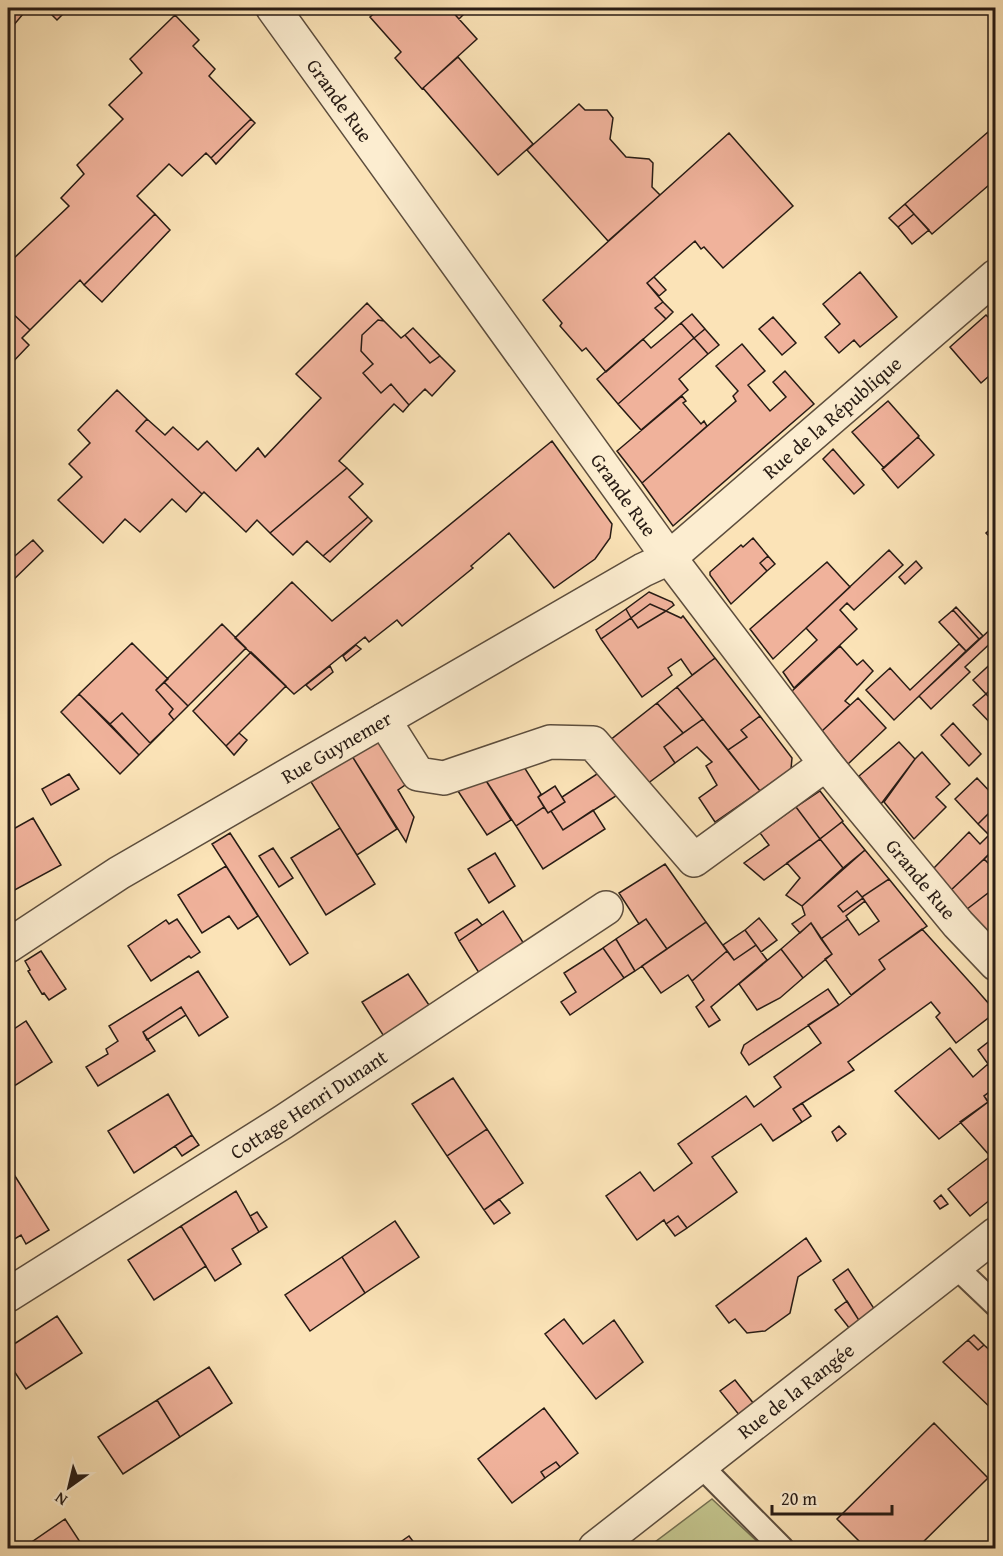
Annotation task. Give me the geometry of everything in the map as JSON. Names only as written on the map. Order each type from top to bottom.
[{"type":"street","name":"Grande Rue","points":[[273,8],[669,558],[826,764],[958,924],[996,964]]},
{"type":"street","name":"Rue de la République","points":[[669,558],[996,276]]},
{"type":"street","name":"Rue Guynemer","points":[[8,945],[119,873],[643,570],[669,558]]},
{"type":"street","points":[[384,720],[418,774],[444,778],[550,742],[593,743],[694,860],[826,764]]},
{"type":"street","name":"Cottage Henri Dunant","points":[[8,1295],[283,1122],[606,908]]},
{"type":"street","name":"Rue de la Rangée","points":[[595,1548],[996,1234]]},
{"type":"lane","points":[[955,1266],[996,1305]]},
{"type":"lane","points":[[701,1466],[782,1548]]},
{"type":"green space","points":[[712,1499],[764,1548],[647,1548]]},
{"type":"building","points":[[8,8],[28,8],[8,32]]},
{"type":"building","points":[[45,8],[69,8],[57,20]]},
{"type":"building","points":[[380,8],[449,8],[477,39],[422,89],[395,58],[401,52],[370,17]]},
{"type":"building","points":[[449,8],[470,8],[459,19]]},
{"type":"building","points":[[175,15],[199,40],[193,46],[215,69],[209,76],[251,119],[211,158],[206,153],[182,176],[169,164],[137,196],[155,214],[84,285],[80,280],[30,330],[8,309],[8,256],[12,260],[69,206],[61,198],[84,174],[77,165],[123,119],[109,105],[142,73],[130,59]]},
{"type":"building","points":[[458,57],[533,144],[498,175],[423,88]]},
{"type":"building","points":[[579,104],[585,110],[607,110],[613,118],[610,139],[626,157],[649,159],[653,163],[652,187],[660,195],[608,241],[527,150]]},
{"type":"building","points":[[251,119],[255,123],[216,164],[211,158]]},
{"type":"building","points":[[988,132],[996,141],[996,160],[992,163],[996,168],[996,179],[932,234],[905,204]]},
{"type":"building","points":[[729,133],[793,206],[723,268],[704,247],[701,249],[695,241],[647,283],[663,302],[655,308],[666,319],[606,372],[586,348],[582,351],[560,326],[562,323],[543,300]]},
{"type":"building","points":[[905,204],[914,214],[898,227],[889,218]]},
{"type":"building","points":[[155,214],[170,230],[102,302],[84,285]]},
{"type":"building","points":[[914,214],[929,230],[912,244],[898,227]]},
{"type":"building","points":[[860,272],[897,317],[860,347],[854,340],[839,353],[825,337],[840,324],[823,304]]},
{"type":"building","points":[[654,277],[666,290],[659,296],[647,283]]},
{"type":"building","points":[[663,302],[673,312],[666,319],[655,308]]},
{"type":"building","points":[[367,303],[384,321],[378,320],[362,335],[361,351],[373,364],[363,373],[381,393],[391,384],[409,405],[403,412],[394,404],[339,461],[347,468],[270,533],[257,520],[246,532],[136,431],[147,419],[165,435],[173,427],[198,450],[207,441],[236,471],[258,448],[265,457],[321,398],[296,374]]},
{"type":"building","points":[[8,309],[30,330],[22,338],[29,345],[8,367]]},
{"type":"building","points":[[692,314],[705,329],[694,338],[681,323]]},
{"type":"building","points":[[986,315],[996,325],[996,370],[981,383],[950,347]]},
{"type":"building","points":[[773,317],[796,343],[782,355],[759,329]]},
{"type":"building","points":[[378,320],[384,321],[401,338],[405,335],[430,363],[440,356],[455,371],[432,396],[425,389],[409,405],[391,384],[381,393],[363,373],[373,364],[361,351],[362,335]]},
{"type":"building","points":[[681,323],[694,338],[618,404],[597,379],[643,339],[651,348]]},
{"type":"building","points":[[413,328],[440,356],[430,363],[405,335]]},
{"type":"building","points":[[705,329],[719,345],[708,354],[694,338]]},
{"type":"building","points":[[694,338],[708,354],[679,379],[688,390],[641,430],[618,404]]},
{"type":"building","points":[[742,344],[765,371],[748,385],[770,411],[786,397],[773,382],[785,371],[814,404],[673,526],[642,483],[736,401],[733,396],[738,391],[716,366]]},
{"type":"building","points":[[117,390],[147,419],[136,431],[202,494],[186,512],[172,499],[140,532],[125,519],[103,543],[58,500],[82,477],[69,464],[90,443],[78,430]]},
{"type":"building","points":[[682,396],[686,401],[683,403],[701,424],[704,421],[707,426],[642,483],[617,451]]},
{"type":"building","points":[[888,401],[919,436],[884,468],[852,432]]},
{"type":"building","points":[[918,437],[934,455],[898,488],[882,469]]},
{"type":"building","points":[[552,441],[612,524],[610,538],[595,559],[554,588],[509,533],[471,566],[473,568],[402,626],[397,620],[369,642],[365,637],[294,694],[235,638],[292,582],[332,621]]},
{"type":"building","points":[[833,449],[864,485],[854,494],[823,459]]},
{"type":"building","points":[[347,468],[363,484],[349,497],[368,517],[323,556],[307,541],[293,555],[270,533]]},
{"type":"building","points":[[368,517],[372,521],[330,562],[323,556]]},
{"type":"building","points":[[996,524],[996,543],[986,533]]},
{"type":"building","points":[[753,538],[768,556],[760,563],[767,571],[731,604],[710,572],[741,545],[743,547]]},
{"type":"building","points":[[33,540],[43,551],[8,585],[8,562]]},
{"type":"building","points":[[889,550],[903,565],[854,610],[847,603],[840,610],[857,629],[794,688],[783,672],[817,640],[806,628]]},
{"type":"building","points":[[768,556],[775,564],[767,571],[760,563]]},
{"type":"building","points":[[916,561],[922,568],[905,584],[899,577]]},
{"type":"building","points":[[827,562],[850,587],[773,659],[750,629]]},
{"type":"building","points":[[649,592],[674,605],[666,611],[650,604],[631,618],[626,609]]},
{"type":"building","points":[[650,604],[666,611],[638,628],[631,618]]},
{"type":"building","points":[[956,607],[983,636],[979,639],[953,610]]},
{"type":"building","points":[[626,609],[631,618],[601,639],[596,630]]},
{"type":"building","points":[[953,610],[979,639],[966,651],[939,622]]},
{"type":"building","points":[[666,611],[681,618],[683,616],[715,658],[692,675],[681,659],[668,668],[672,675],[642,697],[601,639],[631,618],[638,628]]},
{"type":"building","points":[[222,624],[246,648],[188,706],[164,682]]},
{"type":"building","points":[[996,624],[996,638],[965,667],[970,672],[931,709],[919,696]]},
{"type":"building","points":[[132,643],[168,679],[156,690],[173,709],[169,714],[174,720],[150,743],[122,713],[110,724],[79,694]]},
{"type":"building","points":[[959,644],[966,651],[894,720],[866,690],[890,668],[910,690]]},
{"type":"building","points":[[356,645],[361,649],[346,661],[343,656]]},
{"type":"building","points":[[840,646],[857,665],[863,660],[873,671],[845,701],[850,705],[822,731],[791,692]]},
{"type":"building","points":[[251,652],[286,686],[226,746],[193,711]]},
{"type":"building","points":[[715,658],[760,716],[741,730],[747,737],[728,750],[677,687]]},
{"type":"building","points":[[996,659],[996,684],[986,694],[973,680]]},
{"type":"building","points":[[330,666],[333,672],[311,690],[306,685]]},
{"type":"building","points":[[164,682],[188,706],[174,720],[169,714],[173,709],[156,690]]},
{"type":"building","points":[[996,684],[996,704],[986,694]]},
{"type":"building","points":[[677,687],[703,719],[683,733],[657,703]]},
{"type":"building","points":[[79,694],[139,755],[120,774],[61,712]]},
{"type":"building","points":[[986,694],[996,704],[996,729],[973,705]]},
{"type":"building","points":[[858,698],[886,728],[848,764],[822,731]]},
{"type":"building","points":[[657,703],[683,733],[664,747],[675,763],[643,787],[609,741]]},
{"type":"building","points":[[122,713],[150,743],[165,729],[139,755],[110,724]]},
{"type":"building","points":[[760,716],[792,758],[791,769],[760,791],[728,750],[747,737],[741,730]]},
{"type":"building","points":[[703,719],[760,791],[715,822],[699,798],[717,785],[706,766],[712,762],[697,747],[675,763],[664,747]]},
{"type":"building","points":[[953,723],[981,754],[969,766],[941,735]]},
{"type":"building","points":[[239,733],[247,740],[234,755],[226,746]]},
{"type":"building","points":[[379,739],[408,783],[398,790],[414,817],[406,842],[352,756]]},
{"type":"building","points":[[899,742],[915,759],[881,804],[859,776]]},
{"type":"building","points":[[922,752],[950,784],[936,797],[946,807],[914,839],[884,802]]},
{"type":"building","points":[[352,756],[397,829],[357,855],[311,782]]},
{"type":"building","points":[[519,759],[541,794],[538,797],[544,807],[516,826],[483,776]]},
{"type":"building","points":[[603,770],[622,792],[563,830],[551,811],[565,802],[562,797]]},
{"type":"building","points":[[69,774],[79,789],[51,805],[42,789]]},
{"type":"building","points":[[483,776],[511,820],[487,835],[456,788]]},
{"type":"building","points":[[977,778],[996,798],[996,806],[978,824],[955,799]]},
{"type":"building","points":[[555,786],[565,802],[548,813],[538,797]]},
{"type":"building","points":[[820,791],[843,821],[820,839],[796,807]]},
{"type":"building","points":[[996,806],[996,848],[950,891],[932,870],[969,832],[980,844],[989,835],[978,824]]},
{"type":"building","points":[[544,807],[548,813],[551,811],[563,830],[593,810],[605,829],[543,869],[516,826]]},
{"type":"building","points":[[796,807],[820,839],[764,880],[744,863],[769,845],[760,833]]},
{"type":"building","points":[[33,818],[61,865],[11,892],[8,886],[8,832]]},
{"type":"building","points":[[842,822],[865,850],[843,868],[820,839]]},
{"type":"building","points":[[340,828],[375,884],[326,915],[291,858]]},
{"type":"building","points":[[230,833],[308,953],[290,965],[212,844]]},
{"type":"building","points":[[820,839],[843,868],[802,906],[786,895],[800,878],[787,863]]},
{"type":"building","points":[[273,848],[293,878],[279,887],[259,856]]},
{"type":"building","points":[[865,850],[889,879],[862,897],[857,891],[838,906],[843,912],[863,898],[865,901],[846,916],[848,919],[821,939],[811,923],[800,933],[792,924],[805,915],[802,906]]},
{"type":"building","points":[[992,851],[996,854],[996,871],[984,859]]},
{"type":"building","points":[[495,853],[515,886],[489,903],[468,869]]},
{"type":"building","points":[[984,859],[996,871],[996,887],[967,909],[950,891]]},
{"type":"building","points":[[665,864],[706,922],[667,949],[646,919],[639,924],[619,893]]},
{"type":"building","points":[[226,866],[258,916],[238,929],[229,916],[202,933],[178,895]]},
{"type":"building","points":[[889,879],[927,926],[879,960],[885,969],[851,995],[825,959],[832,954],[821,939],[848,919],[859,935],[879,921],[862,897]]},
{"type":"building","points":[[996,887],[996,937],[994,939],[967,909]]},
{"type":"building","points":[[857,891],[863,898],[843,912],[838,906]]},
{"type":"building","points":[[503,911],[526,947],[481,976],[459,941]]},
{"type":"building","points":[[759,918],[777,940],[761,952],[745,930]]},
{"type":"building","points":[[177,919],[200,952],[191,958],[189,956],[151,981],[128,946],[166,920],[169,924]]},
{"type":"building","points":[[477,919],[482,925],[459,941],[455,933]]},
{"type":"building","points":[[646,919],[667,949],[635,971],[616,939]]},
{"type":"building","points":[[706,922],[727,951],[692,981],[688,975],[661,993],[642,966]]},
{"type":"building","points":[[811,923],[832,954],[803,978],[781,949]]},
{"type":"building","points":[[922,929],[996,1012],[956,1043],[936,1017],[940,1013],[931,1002],[848,1062],[854,1070],[793,1109],[802,1122],[773,1141],[761,1124],[712,1157],[737,1192],[687,1228],[678,1216],[666,1224],[664,1220],[637,1240],[606,1196],[640,1172],[654,1191],[692,1163],[678,1144],[746,1096],[754,1107],[781,1087],[774,1077],[821,1043],[808,1025],[839,1005],[885,969],[879,960]]},
{"type":"building","points":[[745,930],[756,945],[734,960],[723,945]]},
{"type":"building","points":[[616,939],[635,971],[624,978],[603,948]]},
{"type":"building","points":[[756,945],[767,960],[711,1007],[720,1020],[709,1027],[696,1007],[704,1000],[692,981],[727,951],[734,960]]},
{"type":"building","points":[[603,948],[624,978],[570,1015],[561,1002],[576,992],[564,973]]},
{"type":"building","points":[[781,949],[803,978],[780,998],[757,1010],[739,984]]},
{"type":"building","points":[[41,951],[66,989],[49,1000],[44,993],[42,994],[28,971],[30,970],[25,961]]},
{"type":"building","points":[[198,971],[228,1017],[199,1036],[181,1007],[143,1032],[155,1051],[98,1086],[86,1067],[108,1054],[106,1049],[118,1041],[109,1026]]},
{"type":"building","points":[[408,974],[431,1008],[385,1038],[362,1002]]},
{"type":"building","points":[[828,989],[839,1005],[749,1065],[741,1053],[744,1045]]},
{"type":"building","points":[[181,1007],[186,1015],[147,1040],[143,1032]]},
{"type":"building","points":[[26,1021],[52,1062],[8,1090],[8,1033]]},
{"type":"building","points":[[996,1036],[996,1058],[988,1064],[978,1050]]},
{"type":"building","points":[[950,1048],[973,1077],[988,1064],[996,1073],[996,1087],[984,1096],[988,1102],[939,1139],[895,1091]]},
{"type":"building","points":[[453,1078],[487,1129],[447,1156],[412,1104]]},
{"type":"building","points":[[996,1087],[996,1112],[984,1096]]},
{"type":"building","points":[[168,1094],[192,1135],[134,1173],[108,1131]]},
{"type":"building","points":[[988,1102],[996,1112],[996,1152],[990,1156],[960,1122]]},
{"type":"building","points":[[802,1103],[811,1116],[802,1122],[793,1109]]},
{"type":"building","points":[[839,1126],[846,1134],[837,1141],[832,1132]]},
{"type":"building","points":[[487,1129],[523,1183],[484,1210],[447,1156]]},
{"type":"building","points":[[192,1135],[199,1145],[182,1156],[175,1146]]},
{"type":"building","points":[[996,1152],[996,1195],[970,1216],[948,1189]]},
{"type":"building","points":[[8,1165],[49,1230],[26,1244],[21,1235],[8,1243]]},
{"type":"building","points":[[236,1191],[259,1232],[232,1249],[241,1264],[215,1281],[181,1226]]},
{"type":"building","points":[[941,1195],[948,1204],[940,1209],[934,1201]]},
{"type":"building","points":[[499,1199],[510,1213],[494,1224],[484,1210]]},
{"type":"building","points":[[257,1212],[267,1227],[259,1232],[250,1216]]},
{"type":"building","points":[[678,1216],[687,1228],[675,1236],[666,1224]]},
{"type":"building","points":[[395,1221],[419,1257],[365,1293],[342,1257]]},
{"type":"building","points":[[181,1226],[206,1266],[154,1300],[128,1260]]},
{"type":"building","points":[[806,1238],[821,1261],[798,1277],[790,1313],[765,1331],[747,1333],[735,1319],[729,1323],[716,1306]]},
{"type":"building","points":[[342,1257],[365,1293],[310,1331],[285,1295]]},
{"type":"building","points":[[848,1269],[875,1310],[860,1322],[833,1280]]},
{"type":"building","points":[[847,1301],[860,1322],[850,1329],[835,1310]]},
{"type":"building","points":[[57,1316],[82,1353],[26,1389],[8,1362],[8,1348]]},
{"type":"building","points":[[564,1319],[583,1344],[614,1320],[643,1362],[596,1399],[545,1334]]},
{"type":"building","points":[[974,1335],[984,1345],[978,1350],[968,1340]]},
{"type":"building","points":[[968,1340],[978,1350],[984,1345],[996,1356],[996,1413],[943,1362]]},
{"type":"building","points":[[209,1367],[232,1403],[180,1437],[157,1400]]},
{"type":"building","points":[[735,1380],[754,1404],[740,1416],[720,1391]]},
{"type":"building","points":[[157,1400],[180,1437],[123,1474],[98,1437]]},
{"type":"building","points":[[544,1408],[578,1453],[560,1467],[556,1462],[541,1472],[545,1478],[512,1503],[478,1459]]},
{"type":"building","points":[[934,1423],[988,1478],[917,1548],[866,1548],[837,1519]]},
{"type":"building","points":[[556,1462],[560,1467],[545,1478],[541,1472]]},
{"type":"building","points":[[65,1519],[84,1548],[23,1548]]},
{"type":"building","points":[[409,1536],[418,1548],[392,1548]]}]
